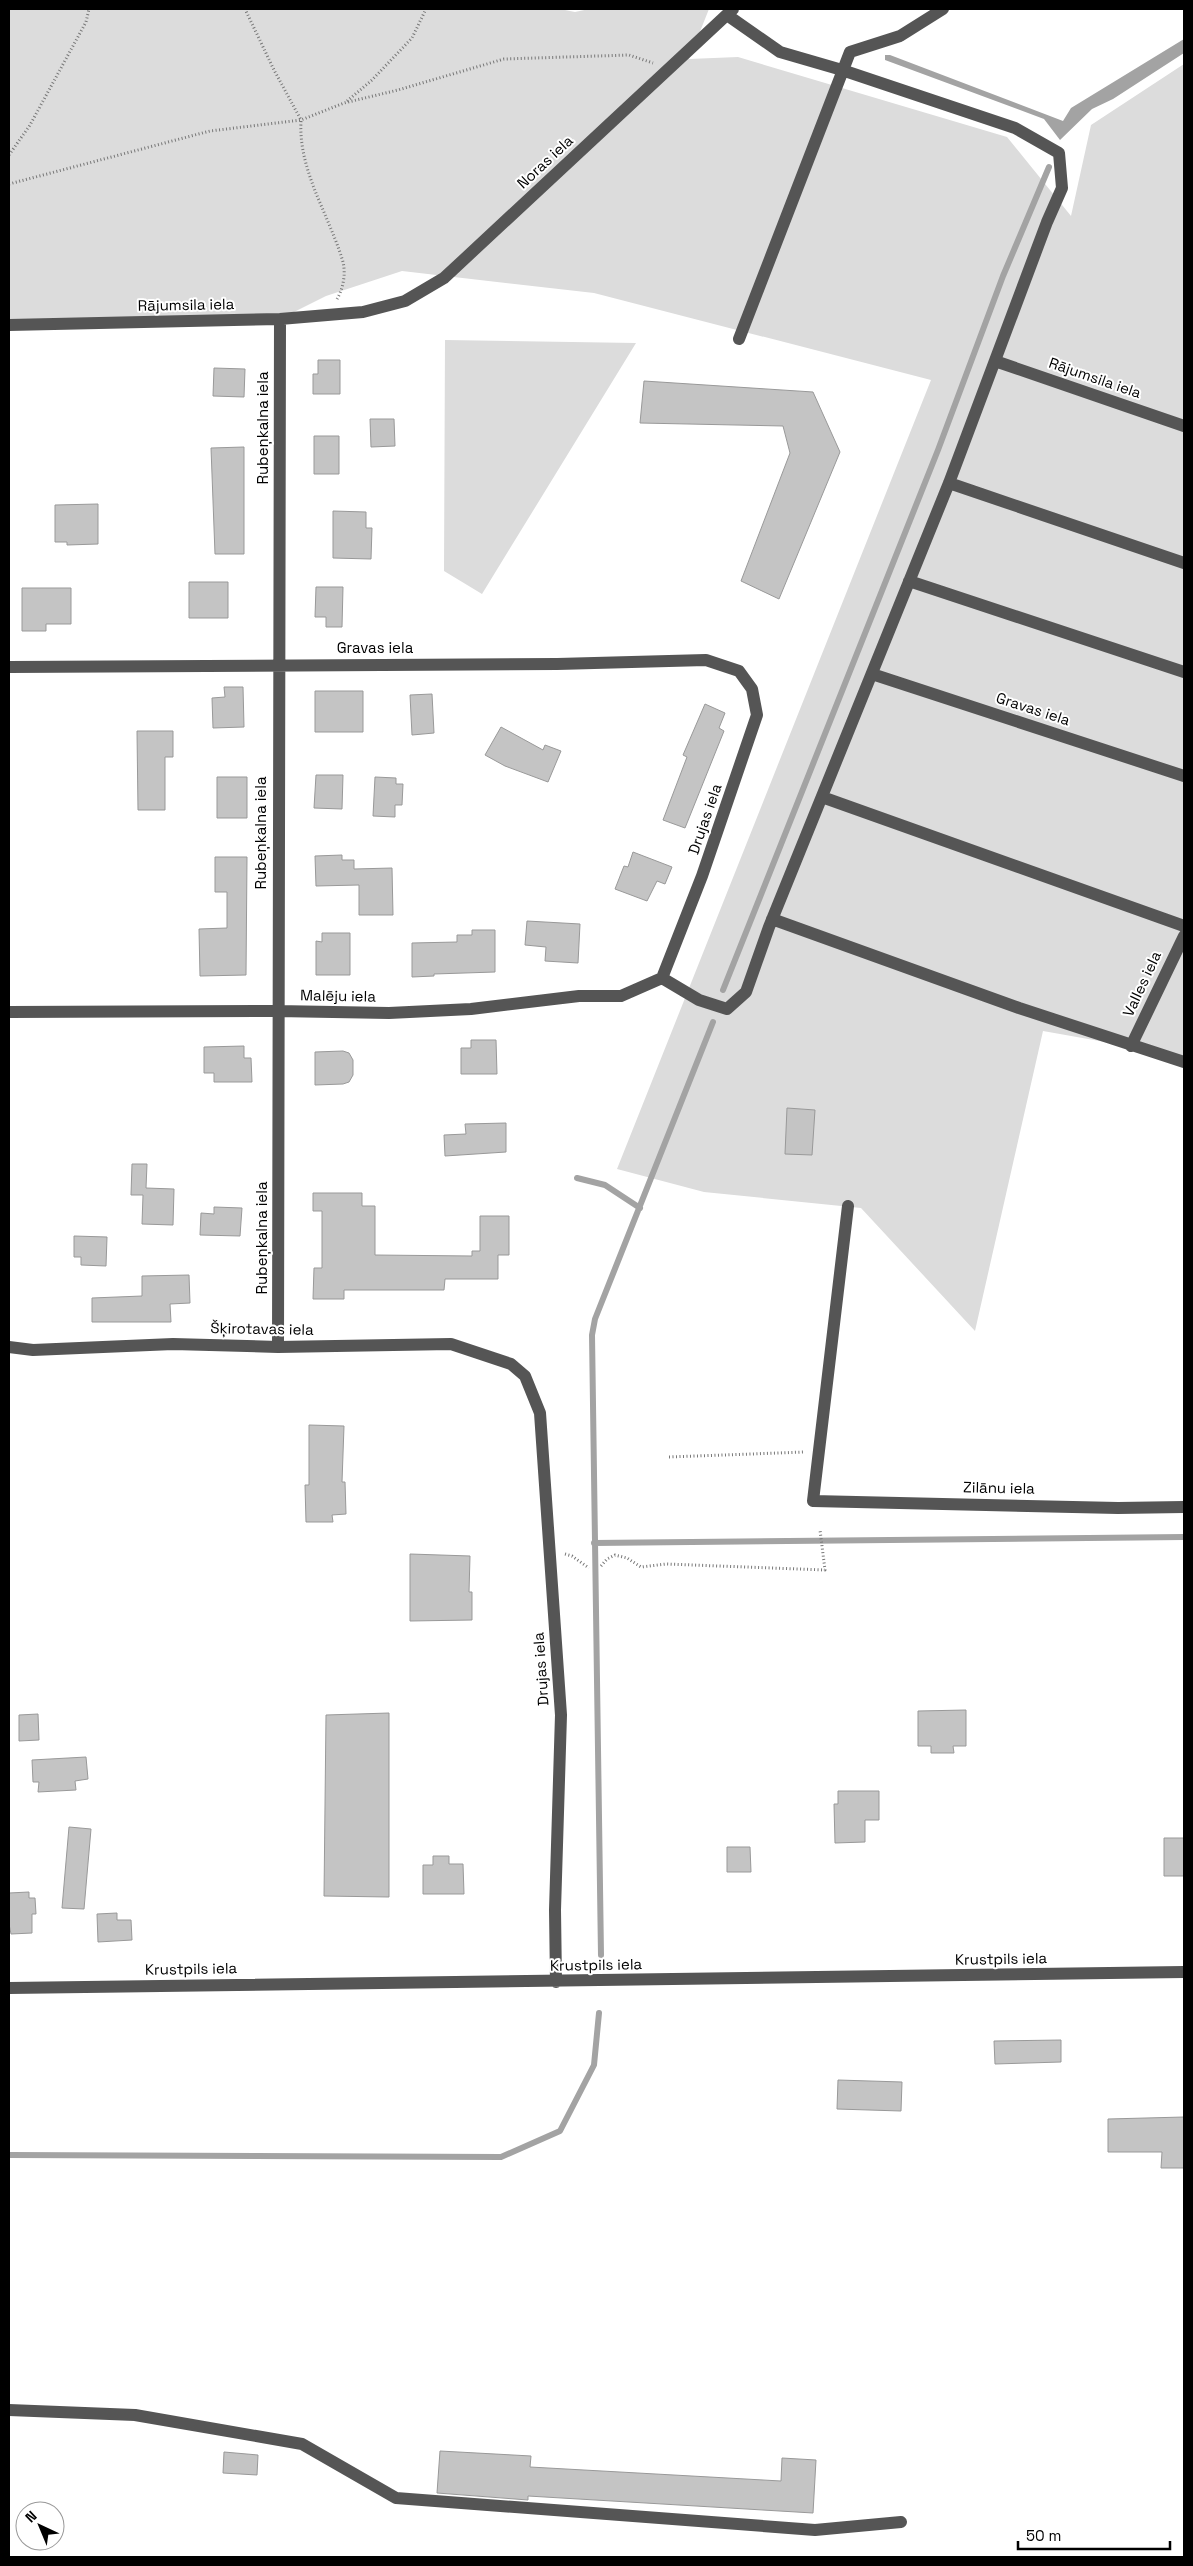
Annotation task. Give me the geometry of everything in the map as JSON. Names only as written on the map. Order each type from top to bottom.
[{"type":"street","points":[[739,339],[850,52],[900,36],[943,9]]},
{"type":"street","points":[[662,978],[699,1000],[726,1009],[746,992],[772,920],[949,483],[1047,222],[1062,188],[1059,153],[1015,128],[842,70],[780,52],[730,12]]},
{"type":"street","name":"Noras iela","points":[[364,312],[405,301],[444,278],[730,12]]},
{"type":"street","name":"Rājumsila iela","points":[[9,325],[280,319],[364,312]]},
{"type":"street","name":"Rubeņkalna iela","points":[[278,1347],[277,1011],[280,319]]},
{"type":"street","name":"Rājumsila iela","points":[[995,360],[1184,426]]},
{"type":"street","points":[[949,483],[1184,563]]},
{"type":"street","points":[[909,581],[1184,672]]},
{"type":"street","name":"Gravas iela","points":[[9,667],[278,664],[566,664],[706,660],[739,671]]},
{"type":"street","name":"Drujas iela","points":[[662,978],[702,876],[757,715],[752,689],[739,671]]},
{"type":"street","name":"Gravas iela","points":[[872,674],[1184,776]]},
{"type":"street","points":[[822,797],[1184,926]]},
{"type":"street","points":[[772,920],[1131,1046],[1184,1062]]},
{"type":"street","name":"Valles iela","points":[[1131,1046],[1184,936]]},
{"type":"street","name":"Malēju iela","points":[[9,1012],[277,1011],[389,1013],[470,1009],[579,996],[621,996],[662,978]]},
{"type":"street","points":[[820,1451],[848,1206]]},
{"type":"street","name":"Šķirotavas iela","points":[[9,1348],[74,1349],[191,1344],[278,1347],[451,1344],[511,1364]]},
{"type":"street","name":"Drujas iela","points":[[511,1364],[525,1376],[540,1413],[560,1715],[555,1910],[556,1982]]},
{"type":"street","name":"Zilānu iela","points":[[820,1451],[813,1501],[1118,1508],[1184,1507]]},
{"type":"street","name":"Krustpils iela","points":[[9,1988],[1184,1972]]},
{"type":"street","points":[[9,2410],[135,2415],[302,2444],[396,2498],[815,2530],[901,2522]]},
{"type":"path","points":[[9,155],[34,116],[86,22],[89,9]]},
{"type":"path","points":[[245,9],[300,120],[300,138],[314,190],[343,264],[343,290],[327,315]]},
{"type":"path","points":[[344,103],[372,80],[412,38],[426,9]]},
{"type":"path","points":[[9,184],[210,131],[300,120],[344,103],[398,90],[504,59],[629,55],[668,68]]},
{"type":"path","points":[[669,1457],[820,1451]]},
{"type":"path","points":[[601,1566],[607,1558],[615,1555],[627,1558],[641,1567],[666,1564],[825,1570],[820,1530]]},
{"type":"path","points":[[550,1558],[565,1554],[572,1556],[589,1568]]},
{"type":"shaded area","points":[[9,9],[560,9],[575,12],[589,9],[709,9],[689,59],[738,57],[1007,137],[1071,216],[1091,125],[1184,64],[1184,1056],[1043,1031],[975,1331],[861,1208],[704,1192],[617,1169],[931,380],[594,293],[402,271],[326,296],[280,319],[9,325]]},
{"type":"shaded area","points":[[1184,39],[1184,53],[1113,99],[1092,109],[1060,140],[1044,119],[885,60],[885,55],[890,55],[1063,121],[1071,108]]},
{"type":"shaded area","points":[[445,340],[636,343],[482,594],[444,571]]},
{"type":"building","points":[[318,360],[340,360],[340,394],[313,394],[313,374],[318,374]]},
{"type":"building","points":[[214,368],[245,369],[244,397],[213,396]]},
{"type":"building","points":[[644,381],[813,392],[840,452],[779,599],[741,581],[790,453],[783,426],[640,423]]},
{"type":"building","points":[[370,419],[394,419],[395,446],[371,447]]},
{"type":"building","points":[[314,436],[339,436],[339,474],[314,474]]},
{"type":"building","points":[[244,447],[244,554],[215,554],[211,448]]},
{"type":"building","points":[[98,504],[98,544],[67,545],[67,542],[55,542],[55,505]]},
{"type":"building","points":[[333,511],[366,512],[366,528],[372,528],[371,559],[333,558]]},
{"type":"building","points":[[189,582],[228,582],[228,618],[189,618]]},
{"type":"building","points":[[316,587],[343,587],[342,627],[326,627],[326,617],[315,617]]},
{"type":"building","points":[[22,588],[71,588],[71,624],[46,624],[46,631],[22,631]]},
{"type":"building","points":[[224,687],[243,687],[244,727],[213,728],[212,698],[225,697]]},
{"type":"building","points":[[315,691],[363,691],[363,732],[315,732]]},
{"type":"building","points":[[432,694],[434,733],[412,735],[410,695]]},
{"type":"building","points":[[705,704],[725,713],[719,728],[724,731],[685,828],[663,820],[687,757],[683,755]]},
{"type":"building","points":[[501,727],[543,750],[545,745],[561,751],[548,782],[505,766],[485,755]]},
{"type":"building","points":[[137,731],[173,731],[173,757],[165,757],[165,810],[138,810]]},
{"type":"building","points":[[316,775],[343,775],[342,809],[314,808]]},
{"type":"building","points":[[217,777],[247,777],[247,818],[217,818]]},
{"type":"building","points":[[375,777],[396,778],[396,784],[403,784],[402,805],[395,805],[395,817],[373,816]]},
{"type":"building","points":[[633,852],[672,867],[665,884],[657,881],[647,901],[615,889],[624,866],[628,867]]},
{"type":"building","points":[[342,855],[342,860],[354,860],[354,869],[392,868],[393,915],[359,915],[359,885],[316,886],[315,856]]},
{"type":"building","points":[[215,857],[247,857],[246,975],[200,976],[199,929],[227,928],[227,892],[215,892]]},
{"type":"building","points":[[527,921],[580,924],[578,963],[545,961],[546,947],[525,945]]},
{"type":"building","points":[[472,930],[495,930],[495,972],[434,974],[434,976],[412,977],[412,943],[457,942],[457,935],[472,935]]},
{"type":"building","points":[[322,933],[350,933],[350,975],[316,975],[316,941],[322,942]]},
{"type":"building","points":[[471,1040],[496,1040],[497,1074],[461,1074],[461,1048],[471,1048]]},
{"type":"building","points":[[244,1046],[244,1058],[251,1058],[252,1082],[214,1082],[214,1073],[204,1073],[204,1047]]},
{"type":"building","points":[[343,1051],[349,1053],[353,1060],[353,1075],[349,1082],[315,1085],[315,1052]]},
{"type":"building","points":[[787,1108],[815,1110],[812,1155],[785,1154]]},
{"type":"building","points":[[506,1123],[506,1152],[445,1156],[444,1135],[466,1134],[465,1124]]},
{"type":"building","points":[[132,1164],[147,1164],[146,1188],[174,1189],[173,1225],[142,1224],[143,1195],[131,1195]]},
{"type":"building","points":[[313,1193],[362,1193],[362,1206],[375,1206],[375,1255],[472,1256],[472,1251],[480,1251],[480,1216],[509,1216],[509,1255],[498,1255],[498,1279],[445,1279],[444,1290],[344,1290],[344,1299],[313,1299],[314,1268],[322,1268],[322,1211],[313,1211]]},
{"type":"building","points":[[214,1207],[242,1208],[240,1236],[200,1235],[201,1213],[214,1214]]},
{"type":"building","points":[[74,1236],[107,1237],[106,1266],[81,1265],[81,1257],[74,1257]]},
{"type":"building","points":[[189,1275],[190,1303],[170,1304],[171,1322],[92,1322],[92,1298],[142,1296],[142,1276]]},
{"type":"building","points":[[309,1425],[344,1426],[342,1482],[345,1482],[346,1514],[332,1515],[333,1522],[306,1522],[305,1485],[309,1485]]},
{"type":"building","points":[[410,1554],[470,1556],[469,1592],[472,1592],[472,1620],[410,1621]]},
{"type":"building","points":[[966,1710],[966,1746],[953,1746],[954,1753],[931,1753],[931,1746],[918,1746],[918,1711]]},
{"type":"building","points":[[389,1713],[389,1897],[324,1896],[326,1715]]},
{"type":"building","points":[[38,1714],[39,1740],[19,1741],[19,1715]]},
{"type":"building","points":[[86,1757],[88,1779],[75,1781],[76,1790],[38,1792],[39,1782],[33,1782],[32,1760]]},
{"type":"building","points":[[838,1791],[879,1791],[879,1820],[865,1820],[865,1842],[835,1843],[834,1804],[838,1804]]},
{"type":"building","points":[[69,1827],[91,1829],[84,1909],[62,1908]]},
{"type":"building","points":[[1164,1838],[1184,1838],[1184,1876],[1164,1876]]},
{"type":"building","points":[[727,1847],[750,1847],[751,1872],[727,1872]]},
{"type":"building","points":[[433,1856],[449,1856],[449,1864],[463,1864],[464,1894],[423,1894],[423,1865],[433,1865]]},
{"type":"building","points":[[29,1892],[29,1898],[35,1898],[36,1914],[32,1914],[32,1933],[11,1934],[9,1924],[9,1893]]},
{"type":"building","points":[[117,1913],[117,1920],[131,1920],[132,1940],[98,1942],[97,1914]]},
{"type":"building","points":[[1061,2040],[1061,2062],[995,2064],[994,2041]]},
{"type":"building","points":[[838,2080],[902,2082],[901,2111],[837,2109]]},
{"type":"building","points":[[1184,2117],[1184,2168],[1161,2168],[1162,2152],[1108,2152],[1108,2119]]},
{"type":"building","points":[[440,2451],[531,2456],[530,2467],[781,2481],[782,2458],[816,2460],[813,2513],[528,2496],[528,2500],[437,2493]]},
{"type":"building","points":[[224,2452],[258,2455],[257,2475],[223,2473]]},
{"type":"waterway","points":[[723,990],[938,450],[1003,276],[1049,167]]},
{"type":"waterway","points":[[601,1955],[592,1335],[595,1319],[713,1022]]},
{"type":"waterway","points":[[577,1178],[605,1185],[640,1208]]},
{"type":"waterway","points":[[594,1543],[1184,1537]]},
{"type":"waterway","points":[[9,2155],[501,2157],[560,2131],[594,2065],[599,2013]]}]
